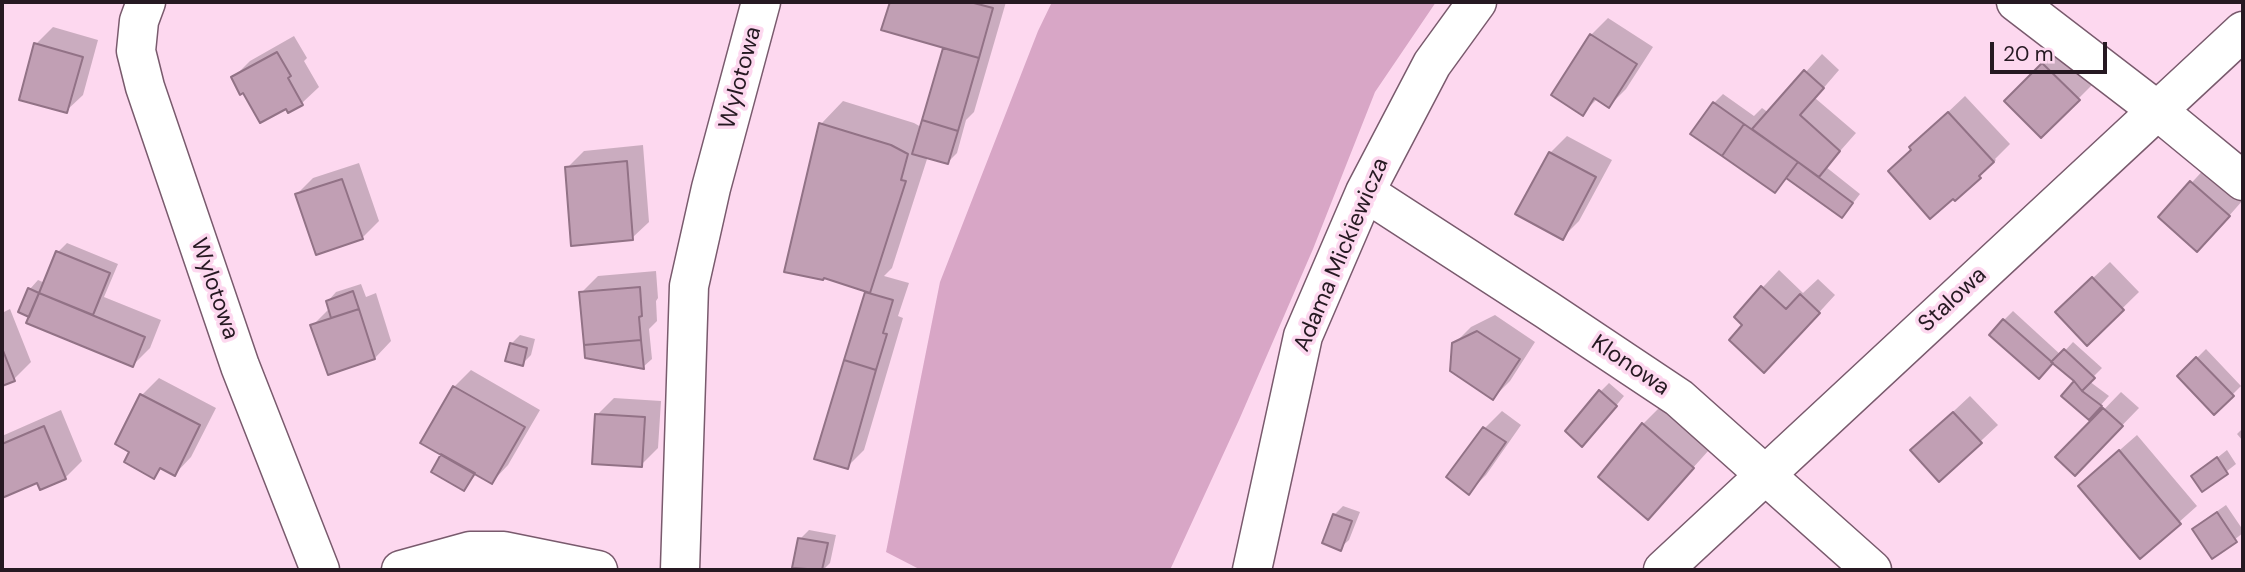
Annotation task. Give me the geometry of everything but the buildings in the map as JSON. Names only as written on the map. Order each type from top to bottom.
[{"type":"street","name":"Wylotowa","points":[[146,2],[139,21],[136,51],[145,87],[240,366],[320,570]]},
{"type":"street","name":"Wylotowa","points":[[680,570],[689,286],[711,188],[761,2]]},
{"type":"street","name":"Adama Mickiewicza","points":[[1252,570],[1303,335],[1365,192],[1432,64],[1477,2]]},
{"type":"street","points":[[2016,2],[2158,111],[2243,181]]},
{"type":"street","name":"Stalowa","points":[[1663,570],[2243,31]]},
{"type":"street","name":"Klonowa","points":[[1365,192],[1679,398],[1872,570]]},
{"type":"street","points":[[401,570],[470,551],[504,551],[598,570]]},
{"type":"shaded area","points":[[1052,2],[1436,2],[1375,92],[1313,249],[1170,570],[921,570],[886,552],[940,282],[1038,31]]}]
